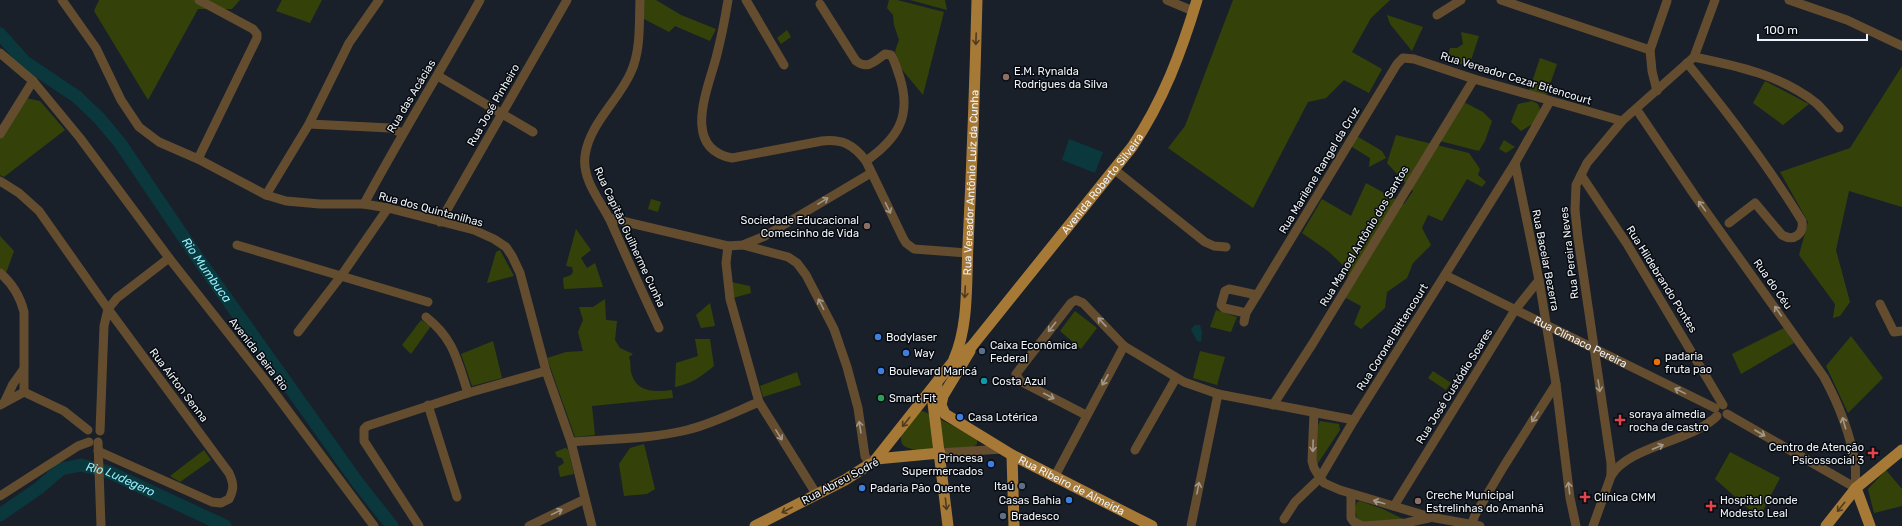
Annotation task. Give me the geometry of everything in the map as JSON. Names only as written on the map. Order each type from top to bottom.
[{"type":"main road","name":"Rua Vereador Antônio Luiz da Cunha","points":[[952,363],[962,336],[967,253],[977,0]]},
{"type":"main road","name":"Avenida Roberto Silveira","points":[[873,462],[952,363],[972,346],[1115,170],[1141,134],[1160,101],[1173,72],[1195,5]]},
{"type":"main road","name":"Avenida Roberto Silveira","points":[[951,419],[942,408],[943,396],[966,359],[972,346]]},
{"type":"main road","points":[[939,381],[934,404],[948,526]]},
{"type":"main road","name":"Rua Ribeiro de Almeida","points":[[951,419],[1007,452],[1152,526]]},
{"type":"main road","points":[[1826,526],[1856,488],[1902,450]]},
{"type":"main road","points":[[1007,452],[1014,526]]},
{"type":"main road","name":"Rua Abreu Sodré","points":[[755,526],[817,495],[873,462],[940,453]]},
{"type":"main road","points":[[1856,488],[1870,526]]},
{"type":"street","name":"Rua dos Quintanilhas","points":[[62,0],[96,48],[121,100],[139,126],[159,142],[198,159],[266,195],[301,203],[364,204],[388,208],[474,230],[494,238],[506,247],[520,273],[546,371],[571,442],[592,526]]},
{"type":"street","points":[[198,159],[257,38],[257,34],[253,29],[199,0]]},
{"type":"street","points":[[266,195],[309,124],[349,43],[379,0]]},
{"type":"street","name":"Rua das Acácias","points":[[364,204],[402,133],[438,76],[480,0]]},
{"type":"street","name":"Rua José Pinheiro","points":[[440,222],[567,0]]},
{"type":"street","name":"Rua Capitão Guilherme Cunha","points":[[640,0],[637,54],[631,72],[596,128],[585,156],[588,176],[609,218],[659,328]]},
{"type":"street","points":[[728,0],[715,59],[702,107],[702,131],[708,144],[725,156],[740,158],[835,140],[849,144],[860,152],[866,160],[903,238],[910,247],[918,250],[967,253]]},
{"type":"street","points":[[746,0],[784,65]]},
{"type":"street","points":[[1167,0],[1195,5]]},
{"type":"street","points":[[1438,15],[1461,0]]},
{"type":"street","points":[[1501,0],[1650,50]]},
{"type":"street","points":[[1657,91],[1652,71],[1650,50],[1667,0]]},
{"type":"street","name":"Rua Pereira Neves","points":[[1593,526],[1611,476],[1610,455],[1593,347],[1575,210],[1576,186],[1587,163],[1622,121],[1637,110],[1694,57],[1715,0]]},
{"type":"street","points":[[1789,0],[1847,20],[1902,46]]},
{"type":"street","points":[[820,4],[856,61],[863,65],[869,65],[885,54],[891,55],[902,85],[905,106],[899,126],[885,147],[866,160]]},
{"type":"street","name":"Avenida Beira Rio","points":[[0,53],[33,81],[80,138],[168,258],[265,380],[374,526]]},
{"type":"street","points":[[1694,57],[1750,70],[1783,83],[1816,104],[1839,128]]},
{"type":"street","name":"Rua Vereador Cezar Bitencourt","points":[[1403,58],[1414,59],[1474,79],[1622,121]]},
{"type":"street","name":"Rua Marilene Rangel da Cruz","points":[[1244,322],[1246,313],[1256,295],[1397,64],[1403,58]]},
{"type":"street","points":[[1687,63],[1733,118],[1775,176],[1802,221],[1802,231],[1797,237],[1792,238],[1782,236],[1755,203],[1729,223]]},
{"type":"street","points":[[438,76],[533,132]]},
{"type":"street","name":"Rua Manoel Antônio dos Santos","points":[[1273,405],[1317,337],[1474,79]]},
{"type":"street","points":[[0,134],[33,81]]},
{"type":"street","points":[[1516,163],[1550,101]]},
{"type":"street","name":"Rua do Céu","points":[[1637,110],[1676,168],[1824,377],[1835,399],[1847,433],[1855,463],[1856,488]]},
{"type":"street","points":[[309,124],[390,128],[402,133]]},
{"type":"street","name":"Rua Coronel Bittencourt","points":[[1284,519],[1295,502],[1320,478],[1354,420],[1516,163]]},
{"type":"street","name":"Rua Bacelar Bezerra","points":[[1516,163],[1539,280],[1556,384],[1570,498],[1576,526]]},
{"type":"street","points":[[1115,170],[1206,242],[1214,246],[1226,247]]},
{"type":"street","points":[[744,245],[765,236],[871,173]]},
{"type":"street","name":"Rua Hildebrando Pontes","points":[[1581,174],[1627,244],[1693,351],[1720,408]]},
{"type":"street","name":"Rua Aírton Senna","points":[[0,181],[31,202],[229,474],[233,483],[233,491],[230,499],[222,503],[212,502],[93,438]]},
{"type":"street","points":[[298,332],[341,276],[388,208]]},
{"type":"street","points":[[609,218],[728,246],[744,245],[788,257],[797,264],[806,275],[834,329],[853,388],[865,456],[873,462]]},
{"type":"street","points":[[765,236],[771,252]]},
{"type":"street","points":[[236,245],[428,302]]},
{"type":"street","points":[[728,246],[726,262],[730,299],[759,402],[817,495]]},
{"type":"street","points":[[101,526],[99,462],[93,438],[100,402],[104,326],[108,309],[117,298],[168,258]]},
{"type":"street","points":[[0,273],[14,288],[21,300],[24,312],[24,392]]},
{"type":"street","name":"Rua Clímaco Pereira","points":[[1445,275],[1720,408],[1856,488]]},
{"type":"street","name":"Rua José Custódio Soares","points":[[1394,506],[1515,310],[1539,280]]},
{"type":"street","points":[[1246,313],[1224,308],[1221,305],[1225,291],[1229,288],[1256,295]]},
{"type":"street","points":[[1086,415],[1020,381],[1017,377],[1017,372],[1071,303],[1078,300],[1083,303],[1124,346],[1176,378],[1218,394],[1354,420]]},
{"type":"street","points":[[1880,304],[1894,332],[1902,331]]},
{"type":"street","points":[[426,317],[439,327],[452,345],[468,393]]},
{"type":"street","points":[[1055,476],[1086,415],[1124,346]]},
{"type":"street","points":[[3,403],[13,384],[23,370]]},
{"type":"street","points":[[419,526],[364,441],[363,433],[367,426],[428,405],[546,371]]},
{"type":"street","points":[[1134,450],[1176,378]]},
{"type":"street","points":[[1471,526],[1504,466],[1556,384]]},
{"type":"street","points":[[24,392],[64,411],[93,438]]},
{"type":"street","points":[[3,403],[24,392]]},
{"type":"street","points":[[1191,526],[1218,394]]},
{"type":"street","points":[[571,442],[649,436],[688,430],[705,425],[759,402]]},
{"type":"street","points":[[428,405],[457,497]]},
{"type":"street","points":[[1611,476],[1622,462],[1677,438],[1708,422],[1720,408]]},
{"type":"street","points":[[1314,412],[1312,461],[1320,478],[1333,488],[1430,517],[1471,526],[1480,526]]},
{"type":"street","points":[[0,496],[93,438]]},
{"type":"street","name":"Rua Abreu Sodré","points":[[940,453],[1007,452]]},
{"type":"street","points":[[1610,455],[1614,459],[1622,462]]},
{"type":"street","points":[[1351,494],[1351,518],[1358,525],[1363,526],[1406,523],[1430,517]]},
{"type":"street","points":[[529,526],[585,499]]},
{"type":"green space","points":[[99,0],[240,0],[232,9],[198,9],[148,100],[94,11]]},
{"type":"green space","points":[[282,0],[322,0],[310,23],[276,11]]},
{"type":"green space","points":[[643,0],[656,0],[681,15],[716,29],[710,41],[675,26],[669,32],[644,19]]},
{"type":"green space","points":[[889,0],[897,0],[944,12],[923,95],[899,66],[895,51],[899,40],[894,25],[893,15],[887,8]]},
{"type":"green space","points":[[910,0],[945,0],[947,10]]},
{"type":"green space","points":[[1233,0],[1390,0],[1371,18],[1352,52],[1382,69],[1369,93],[1344,80],[1326,98],[1308,102],[1253,208],[1168,148],[1185,126]]},
{"type":"green space","points":[[1387,15],[1423,27],[1412,51],[1390,24]]},
{"type":"green space","points":[[787,30],[791,37],[781,44],[777,38]]},
{"type":"green space","points":[[1461,32],[1479,36],[1469,66],[1458,63],[1458,58],[1448,56],[1450,48],[1457,48],[1463,44]]},
{"type":"green space","points":[[1540,58],[1557,64],[1546,96],[1529,91]]},
{"type":"green space","points":[[1902,66],[1902,207],[1849,191],[1836,250],[1850,302],[1840,316],[1833,318],[1835,304],[1799,255],[1808,222],[1780,172],[1850,148]]},
{"type":"green space","points":[[1765,81],[1809,104],[1783,125],[1753,103]]},
{"type":"green space","points":[[26,98],[40,101],[65,130],[4,177],[0,175],[0,139]]},
{"type":"green space","points":[[1462,101],[1483,112],[1492,121],[1485,141],[1479,151],[1440,141]]},
{"type":"green space","points":[[1532,101],[1538,104],[1541,112],[1534,123],[1521,131],[1511,122],[1518,104]]},
{"type":"green space","points":[[1355,135],[1382,151],[1386,158],[1369,167],[1370,158],[1349,145]]},
{"type":"green space","points":[[1396,135],[1469,153],[1480,169],[1478,175],[1486,182],[1482,187],[1467,179],[1442,221],[1428,215],[1422,228],[1431,245],[1413,263],[1407,278],[1387,292],[1385,308],[1361,329],[1354,324],[1361,306],[1346,298],[1348,270],[1328,251],[1302,233],[1322,199],[1351,216],[1366,183],[1404,204],[1413,191],[1387,163]]},
{"type":"green space","points":[[1504,140],[1515,147],[1506,153],[1499,149]]},
{"type":"green space","points":[[651,199],[661,202],[658,212],[648,209]]},
{"type":"green space","points":[[576,229],[591,250],[581,258],[587,268],[595,263],[603,287],[564,289],[563,278],[571,275],[573,272],[572,267],[566,266]]},
{"type":"green space","points":[[0,236],[14,251],[6,273],[0,269]]},
{"type":"green space","points":[[500,250],[514,276],[487,283],[496,252]]},
{"type":"green space","points":[[731,282],[750,286],[751,293],[733,298]]},
{"type":"green space","points":[[605,299],[606,320],[617,321],[615,340],[620,348],[633,354],[629,357],[631,372],[637,384],[647,390],[672,390],[673,398],[592,406],[595,435],[575,437],[547,358],[566,352],[583,351],[578,332],[583,320],[579,307],[593,307]]},
{"type":"green space","points":[[710,303],[715,326],[701,328],[696,315]]},
{"type":"green space","points":[[1216,310],[1237,317],[1231,332],[1210,327]]},
{"type":"green space","points":[[1075,311],[1097,328],[1081,349],[1060,331]]},
{"type":"green space","points":[[421,320],[431,326],[411,354],[402,345]]},
{"type":"green space","points":[[1784,328],[1794,343],[1741,374],[1732,354]]},
{"type":"green space","points":[[1851,336],[1883,378],[1848,413],[1826,366]]},
{"type":"green space","points":[[695,339],[710,339],[714,366],[696,379],[675,387],[676,363],[698,356]]},
{"type":"green space","points":[[493,341],[502,378],[472,386],[461,354]]},
{"type":"green space","points":[[1200,351],[1225,357],[1217,385],[1193,378]]},
{"type":"green space","points":[[1433,371],[1451,383],[1446,390],[1428,378]]},
{"type":"green space","points":[[797,372],[801,385],[763,397],[760,386]]},
{"type":"green space","points":[[923,411],[974,436],[977,439],[977,444],[973,447],[926,450],[916,450],[903,445],[901,442],[901,436],[919,412]]},
{"type":"green space","points":[[1320,421],[1339,424],[1340,430],[1316,466],[1317,428]]},
{"type":"green space","points":[[644,444],[655,489],[647,494],[624,496],[619,464],[630,448]]},
{"type":"green space","points":[[565,448],[568,449],[574,474],[560,477],[558,467],[564,463],[562,458],[557,457],[555,452]]},
{"type":"green space","points":[[204,450],[211,460],[180,482],[170,476]]},
{"type":"green space","points":[[1730,452],[1780,478],[1759,518],[1715,479]]},
{"type":"green space","points":[[1886,470],[1902,489],[1902,506],[1874,513],[1868,489]]},
{"type":"green space","points":[[1360,501],[1383,509],[1405,520],[1364,522],[1357,519],[1355,508],[1357,502]]},
{"type":"shaded area","points":[[1069,139],[1103,152],[1095,173],[1062,160]]},
{"type":"shaded area","points":[[1195,325],[1200,325],[1202,332],[1201,342],[1197,341],[1191,329]]},
{"type":"waterway","name":"Rio Mumbuca","points":[[0,34],[25,62],[77,97],[99,118],[120,143],[197,257],[358,483],[392,526]]},
{"type":"waterway","name":"Rio Ludegero","points":[[0,515],[39,488],[61,469],[81,465],[109,472],[225,526]]},
{"type":"place","name":"E.M. Rynalda Rodrigues da Silva","points":[[1006,77]]},
{"type":"place","name":"Sociedade Educacional Comecinho de Vida","points":[[867,226]]},
{"type":"place","name":"Bodylaser","points":[[878,337]]},
{"type":"place","name":"Caixa Econômica Federal","points":[[982,351]]},
{"type":"place","name":"Way","points":[[906,353]]},
{"type":"place","name":"padaria fruta pao","points":[[1657,362]]},
{"type":"place","name":"Boulevard Maricá","points":[[881,371]]},
{"type":"place","name":"Costa Azul","points":[[984,381]]},
{"type":"place","name":"Smart Fit","points":[[881,398]]},
{"type":"place","name":"Casa Lotérica","points":[[960,417]]},
{"type":"place","name":"soraya almedia rocha de castro","points":[[1620,420]]},
{"type":"place","name":"Centro de Atenção Psicossocial 3","points":[[1873,453]]},
{"type":"place","name":"Princesa Supermercados","points":[[991,464]]},
{"type":"place","name":"Itaú","points":[[1022,486]]},
{"type":"place","name":"Padaria Pão Quente","points":[[862,488]]},
{"type":"place","name":"Clínica CMM","points":[[1585,497]]},
{"type":"place","name":"Casas Bahia","points":[[1069,500]]},
{"type":"place","name":"Creche Municipal Estrelinhas do Amanhã","points":[[1418,501]]},
{"type":"place","name":"Hospital Conde Modesto Leal","points":[[1711,506]]},
{"type":"place","name":"Bradesco","points":[[1003,516]]}]
